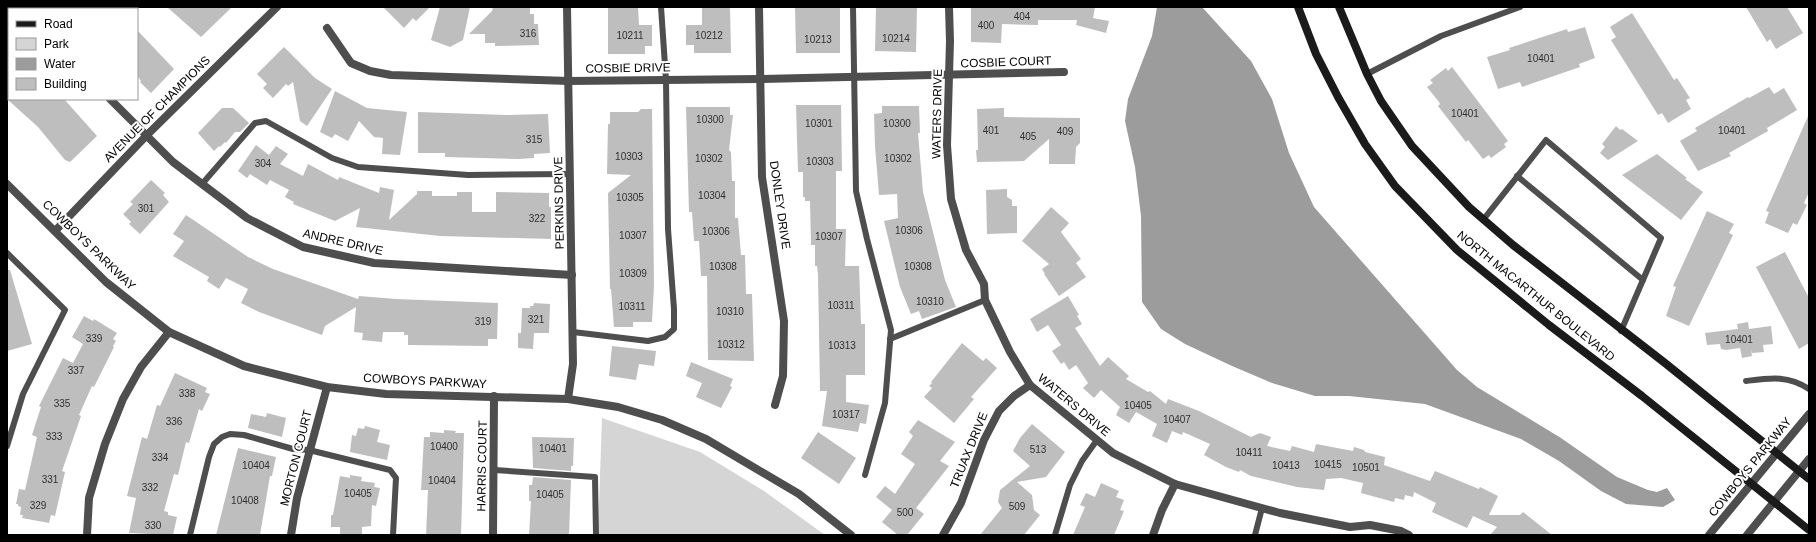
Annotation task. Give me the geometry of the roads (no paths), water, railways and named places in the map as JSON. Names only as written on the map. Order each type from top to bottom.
[{"type":"main road","name":"NORTH MACARTHUR BOULEVARD","points":[[1298,7],[1316,54],[1338,97],[1365,144],[1395,186],[1458,250],[1549,325],[1753,484],[1809,530]]},
{"type":"main road","name":"NORTH MACARTHUR BOULEVARD","points":[[1339,7],[1367,74],[1381,101],[1412,146],[1469,207],[1483,220],[1621,331],[1665,363],[1809,479]]},
{"type":"street","name":"PERKINS DRIVE","points":[[567,7],[573,332],[573,364],[568,399]]},
{"type":"street","name":"DONLEY DRIVE","points":[[759,7],[759,79],[762,177],[784,321],[783,376],[775,405]]},
{"type":"street","name":"WATERS DRIVE","points":[[949,7],[947,145],[951,199],[966,250],[984,284],[985,300],[1010,352],[1030,385],[1097,440],[1126,460],[1175,484],[1280,514],[1349,531],[1370,525],[1401,531],[1409,535]]},
{"type":"street","name":"AVENUE OF CHAMPIONS","points":[[56,230],[146,136],[272,9]]},
{"type":"street","name":"COSBIE DRIVE","points":[[327,28],[351,63],[370,71],[391,75],[569,81],[949,75]]},
{"type":"street","name":"COSBIE COURT","points":[[949,75],[1064,72]]},
{"type":"street","name":"ANDRE DRIVE","points":[[111,100],[173,162],[248,218],[303,247],[374,263],[572,275]]},
{"type":"street","name":"COWBOYS PARKWAY","points":[[7,184],[56,230],[106,282],[169,332],[244,366],[326,387],[386,394],[568,399],[618,407],[662,420],[706,439],[799,494],[850,535]]},
{"type":"street","points":[[87,535],[88,498],[105,444],[123,399],[141,367],[169,332]]},
{"type":"street","name":"TRUAX DRIVE","points":[[943,535],[961,503],[984,440],[998,411],[1014,396],[1030,385]]},
{"type":"street","name":"MORTON COURT","points":[[291,535],[297,498],[326,387]]},
{"type":"street","name":"HARRIS COURT","points":[[493,535],[494,396]]},
{"type":"street","name":"COWBOYS PARKWAY","points":[[1709,535],[1778,454],[1809,414]]},
{"type":"street","points":[[1747,535],[1809,459]]},
{"type":"street","points":[[1153,535],[1162,510],[1175,484]]},
{"type":"lane","points":[[573,332],[648,341],[666,338],[674,329],[668,229],[666,80],[662,7]]},
{"type":"lane","points":[[853,7],[856,191],[891,330],[885,403],[865,476]]},
{"type":"lane","points":[[1367,74],[1441,36],[1520,7]]},
{"type":"lane","points":[[202,184],[255,123],[266,121],[332,158],[358,167],[468,175],[570,174]]},
{"type":"lane","points":[[1483,220],[1546,140],[1661,238],[1621,331]]},
{"type":"lane","points":[[1517,176],[1643,280]]},
{"type":"lane","points":[[7,253],[65,310],[23,394],[7,446]]},
{"type":"lane","points":[[890,339],[985,300]]},
{"type":"lane","points":[[1746,380],[1774,378],[1797,381],[1809,390]]},
{"type":"lane","points":[[190,535],[209,457],[214,444],[222,436],[230,434],[244,435],[293,448],[310,450],[390,470],[396,478],[393,535]]},
{"type":"lane","points":[[1055,535],[1070,485],[1082,461],[1097,440]]},
{"type":"lane","points":[[494,470],[595,477],[596,535]]},
{"type":"lane","points":[[1255,535],[1262,508]]},
{"type":"water","points":[[1157,7],[1202,7],[1251,61],[1272,99],[1289,153],[1314,207],[1457,370],[1477,387],[1561,438],[1617,477],[1648,490],[1657,492],[1667,488],[1675,500],[1663,507],[1626,504],[1601,491],[1559,461],[1521,439],[1425,404],[1349,396],[1315,396],[1272,383],[1185,344],[1161,329],[1142,302],[1141,216],[1135,167],[1125,121],[1128,99],[1152,36]]}]
